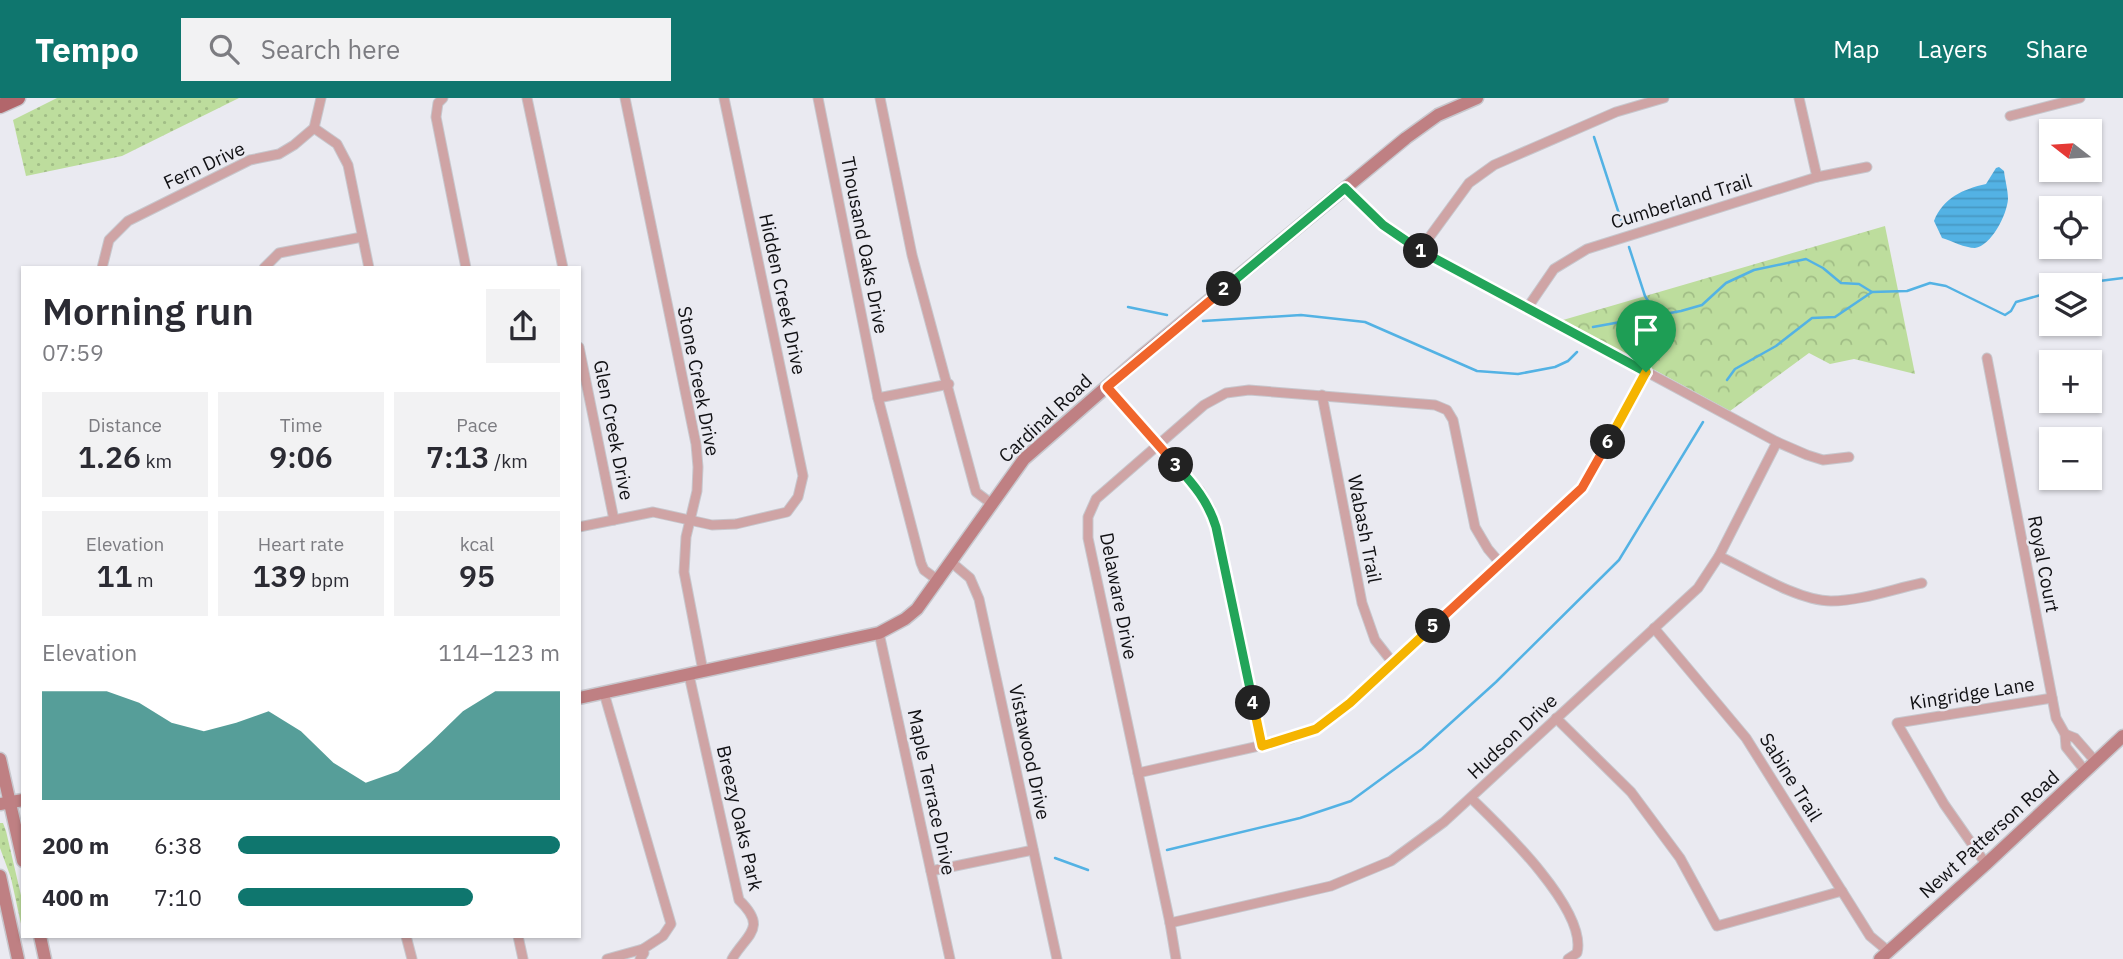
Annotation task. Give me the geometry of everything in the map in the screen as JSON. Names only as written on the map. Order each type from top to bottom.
[{"type":"main road","points":[[0,106],[18,98]]},
{"type":"street","points":[[321,98],[314,128],[337,144],[348,165],[369,266]]},
{"type":"street","points":[[527,98],[563,266]]},
{"type":"street","name":"Stone Creek Drive","points":[[625,98],[696,444],[697,491],[684,554],[684,572],[703,671]]},
{"type":"street","name":"Hidden Creek Drive","points":[[691,519],[712,525],[736,524],[787,512],[798,497],[803,476],[724,98]]},
{"type":"street","name":"Thousand Oaks Drive","points":[[818,98],[878,398],[921,563],[924,570],[939,581]]},
{"type":"street","points":[[880,98],[912,255],[976,492],[992,504]]},
{"type":"street","name":"Cardinal Road","points":[[581,698],[879,633],[905,619],[917,609],[939,581],[1024,459],[1144,354],[1406,138],[1438,115],[1477,98]]},
{"type":"street","points":[[1420,250],[1469,184],[1494,165],[1616,112],[1664,98]]},
{"type":"street","points":[[1799,98],[1817,177]]},
{"type":"street","points":[[2010,116],[2080,98]]},
{"type":"street","points":[[440,102],[436,117],[466,266]]},
{"type":"street","name":"Fern Drive","points":[[102,266],[109,240],[128,221],[250,160],[279,154],[314,128]]},
{"type":"street","name":"Cumberland Trail","points":[[1528,307],[1553,269],[1587,249],[1817,177],[1867,167]]},
{"type":"street","points":[[1345,188],[1383,225],[1420,250],[1777,442],[1807,456],[1823,460],[1850,457]]},
{"type":"street","points":[[266,266],[279,253],[362,237]]},
{"type":"street","name":"Glen Creek Drive","points":[[581,357],[614,520]]},
{"type":"street","name":"Royal Court","points":[[1987,358],[2056,718],[2065,734],[2066,747],[2086,772]]},
{"type":"street","points":[[1138,773],[1262,746],[1316,729],[1350,703],[1582,488],[1646,372]]},
{"type":"street","points":[[878,398],[948,384]]},
{"type":"street","points":[[1107,387],[1200,491],[1210,508],[1262,746]]},
{"type":"street","name":"Delaware Drive","points":[[1176,959],[1088,528],[1088,517],[1096,499],[1204,405],[1226,393],[1249,390],[1435,405],[1447,410],[1453,419],[1475,527],[1500,563]]},
{"type":"street","name":"Wabash Trail","points":[[1322,395],[1362,603],[1375,640],[1393,663]]},
{"type":"street","name":"Hudson Drive","points":[[1170,923],[1331,886],[1391,861],[1418,843],[1471,798],[1698,588],[1719,556],[1777,442]]},
{"type":"street","points":[[581,527],[653,512],[691,519]]},
{"type":"street","points":[[1719,556],[1810,599],[1845,600],[1922,583]]},
{"type":"street","name":"Vistawood Drive","points":[[951,562],[970,578],[979,599],[1057,959]]},
{"type":"street","name":"Sabine Trail","points":[[1654,628],[1746,738],[1884,955]]},
{"type":"street","name":"Maple Terrace Drive","points":[[879,633],[950,959]]},
{"type":"street","name":"Breezy Oaks Park","points":[[689,675],[739,900],[751,911],[754,925],[750,938],[732,959]]},
{"type":"street","points":[[604,694],[671,924],[663,936],[641,954],[607,959]]},
{"type":"street","name":"Kingridge Lane","points":[[1986,864],[1944,804],[1897,723],[2052,698]]},
{"type":"street","points":[[1556,718],[1632,792],[1680,858],[1717,926],[1842,891]]},
{"type":"street","name":"Royal Court","points":[[2065,734],[2075,738],[2096,762]]},
{"type":"street","name":"Newt Patterson Road","points":[[1884,955],[2123,736]]},
{"type":"street","points":[[0,759],[21,851]]},
{"type":"street","points":[[1471,798],[1536,866],[1558,896],[1577,937],[1577,953],[1567,959]]},
{"type":"street","points":[[931,871],[1033,850]]},
{"type":"street","points":[[0,876],[18,959]]},
{"type":"street","points":[[41,938],[46,959]]},
{"type":"street","points":[[407,938],[412,959]]},
{"type":"street","points":[[518,938],[523,959]]},
{"type":"green space","points":[[57,98],[239,98],[122,156],[26,176],[13,120]]},
{"type":"green space","points":[[1885,226],[1915,374],[1854,359],[1830,364],[1809,353],[1730,411],[1563,320]]},
{"type":"green space","points":[[0,823],[3,823],[21,895],[21,924],[11,878],[0,848]]},
{"type":"water","points":[[1999,167],[2004,171],[2008,199],[2001,221],[1992,236],[1975,248],[1942,238],[1934,221],[1943,206],[1962,192],[1986,184]]},
{"type":"waterway","points":[[1594,137],[1623,226]]},
{"type":"waterway","points":[[1629,247],[1645,296],[1657,315]]},
{"type":"waterway","points":[[1593,327],[1702,305],[1726,283],[1754,270],[1806,259],[1823,268],[1841,283],[1859,284],[1872,292],[1907,291],[1930,283],[1946,286],[2005,315],[2016,302],[2039,295]]},
{"type":"waterway","points":[[2102,281],[2123,278]]},
{"type":"waterway","points":[[1727,380],[1735,369],[1776,346],[1812,318],[1835,317],[1872,292]]},
{"type":"waterway","points":[[1128,307],[1167,315]]},
{"type":"waterway","points":[[1203,321],[1301,315],[1365,322],[1477,371],[1518,374],[1555,367],[1568,361],[1577,352]]},
{"type":"waterway","points":[[1167,850],[1300,818],[1351,801],[1422,749],[1496,682],[1619,560],[1703,422]]},
{"type":"waterway","points":[[1055,858],[1088,870]]},
{"type":"route","points":[[1345,188],[1383,225],[1420,250],[1646,372],[1582,488],[1350,703],[1316,729],[1262,746],[1210,508],[1200,491],[1107,387],[1345,188]]}]
